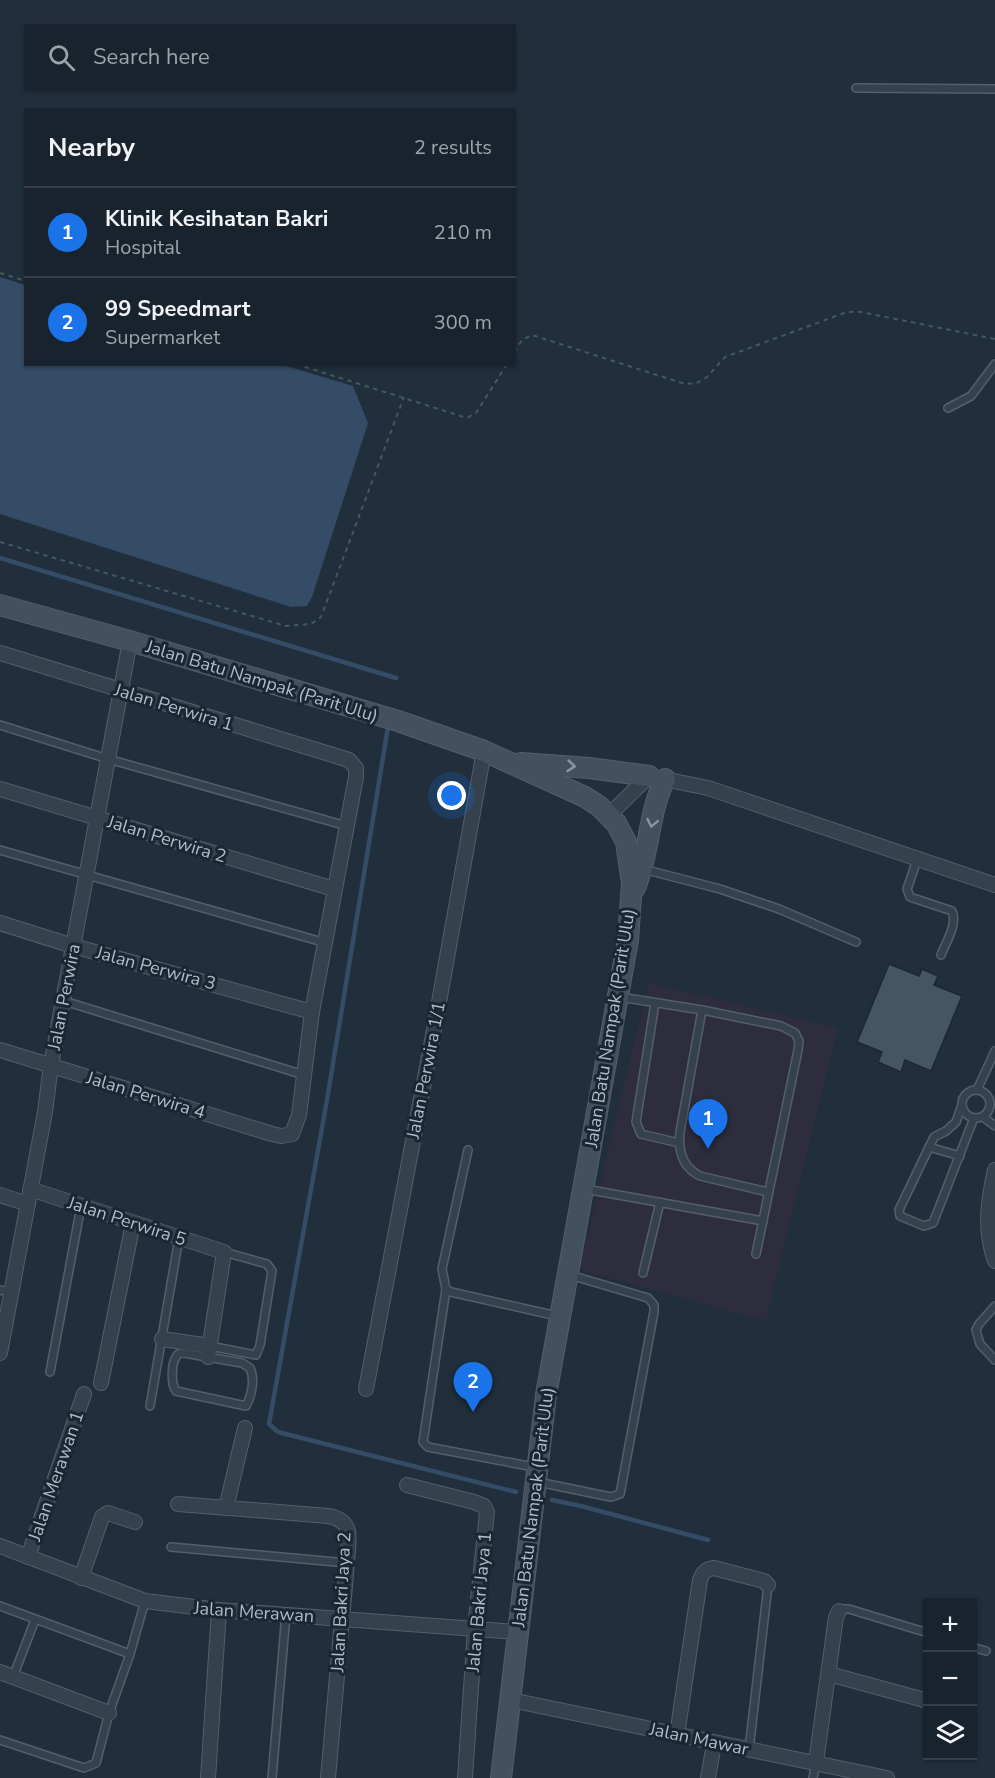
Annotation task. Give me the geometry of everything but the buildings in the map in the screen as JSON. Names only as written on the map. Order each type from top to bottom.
[{"type":"street","name":"Jalan Batu Nampak (Parit Ulu)","points":[[0,605],[130,641],[398,721],[484,751],[585,797],[609,815],[626,842],[632,883],[628,940],[546,1395],[501,1778]]},
{"type":"street","name":"Jalan Perwira","points":[[0,1353],[6,1291],[28,1204],[51,1065],[130,641]]},
{"type":"street","name":"Jalan Perwira 1","points":[[0,653],[349,760],[356,768],[356,777],[347,826]]},
{"type":"street","name":"Jalan Perwira 1/1","points":[[366,1389],[484,751]]},
{"type":"street","points":[[513,763],[551,764],[657,778],[708,788],[995,885]]},
{"type":"street","points":[[609,815],[657,778]]},
{"type":"street","points":[[631,898],[643,869],[657,798],[657,778]]},
{"type":"street","name":"Jalan Perwira 2","points":[[0,789],[334,889]]},
{"type":"street","points":[[304,1075],[312,1012],[347,826]]},
{"type":"street","name":"Jalan Perwira 3","points":[[0,923],[73,946],[312,1012]]},
{"type":"street","name":"Jalan Perwira 4","points":[[0,1050],[281,1136],[292,1134],[299,1115],[304,1075]]},
{"type":"street","points":[[995,1170],[988,1197],[991,1251],[995,1261]]},
{"type":"street","name":"Jalan Perwira 5","points":[[30,1190],[224,1252]]},
{"type":"street","points":[[0,1195],[28,1204]]},
{"type":"street","points":[[101,1383],[133,1223]]},
{"type":"street","points":[[162,1339],[209,1351],[224,1252]]},
{"type":"street","name":"Jalan Merawan 1","points":[[28,1557],[84,1394]]},
{"type":"street","points":[[226,1508],[245,1428]]},
{"type":"street","name":"Jalan Bakri Jaya 1","points":[[407,1485],[474,1502],[484,1506],[487,1512],[475,1629],[465,1778]]},
{"type":"street","name":"Jalan Bakri Jaya 2","points":[[178,1503],[339,1518],[345,1523],[348,1530],[347,1563],[328,1778]]},
{"type":"street","points":[[81,1578],[105,1513],[135,1522]]},
{"type":"street","name":"Jalan Merawan","points":[[0,1546],[145,1601],[219,1610],[518,1632]]},
{"type":"street","points":[[677,1735],[698,1591],[703,1573],[714,1568],[764,1581],[768,1585]]},
{"type":"street","points":[[208,1778],[219,1610]]},
{"type":"street","points":[[816,1762],[836,1617],[839,1611]]},
{"type":"street","points":[[829,1674],[923,1700]]},
{"type":"street","points":[[7,1675],[109,1713]]},
{"type":"street","name":"Jalan Mawar","points":[[511,1700],[888,1778]]},
{"type":"street","points":[[708,1778],[714,1743]]},
{"type":"lane","points":[[856,88],[995,88]]},
{"type":"lane","points":[[948,408],[971,396],[995,364]]},
{"type":"lane","points":[[0,725],[108,759],[347,826]]},
{"type":"lane","points":[[0,850],[326,943]]},
{"type":"lane","points":[[917,860],[907,889],[910,897],[952,911],[954,916],[954,923],[941,955]]},
{"type":"lane","points":[[643,869],[749,899],[856,942]]},
{"type":"lane","points":[[617,997],[702,1010],[781,1026],[795,1033],[799,1041],[756,1254]]},
{"type":"lane","points":[[64,1001],[304,1075]]},
{"type":"lane","points":[[655,1003],[636,1122],[641,1134],[679,1143]]},
{"type":"lane","points":[[702,1010],[679,1143],[682,1158],[693,1172],[712,1180],[768,1192]]},
{"type":"lane","points":[[974,1118],[933,1223],[924,1226],[900,1216],[899,1210],[933,1137],[946,1131],[956,1122],[967,1094],[977,1090],[994,1056]]},
{"type":"lane","points":[[962,1105],[964,1111],[974,1118],[982,1117],[988,1112],[992,1102],[987,1095],[977,1090]]},
{"type":"lane","points":[[982,1117],[995,1126]]},
{"type":"lane","points":[[929,1147],[960,1156]]},
{"type":"lane","points":[[468,1150],[442,1269],[446,1288],[423,1442],[428,1447],[536,1474],[611,1497],[620,1494],[654,1305],[648,1298],[568,1275]]},
{"type":"lane","points":[[583,1188],[763,1221]]},
{"type":"lane","points":[[643,1273],[660,1202]]},
{"type":"lane","points":[[50,1372],[81,1206]]},
{"type":"lane","points":[[150,1406],[179,1238]]},
{"type":"lane","points":[[209,1351],[250,1368],[253,1377],[250,1398],[246,1406],[182,1392],[174,1389],[171,1383],[177,1354],[209,1351],[256,1354],[260,1345],[272,1271],[267,1264],[224,1252]]},
{"type":"lane","points":[[446,1288],[451,1292],[560,1316]]},
{"type":"lane","points":[[995,1306],[976,1330],[980,1344],[995,1360]]},
{"type":"lane","points":[[171,1547],[347,1563]]},
{"type":"lane","points":[[749,1750],[768,1585]]},
{"type":"lane","points":[[0,1740],[70,1764],[89,1768],[96,1763],[109,1713],[130,1654],[145,1601]]},
{"type":"lane","points":[[0,1606],[130,1654]]},
{"type":"lane","points":[[839,1611],[849,1609],[923,1632]]},
{"type":"lane","points":[[272,1778],[286,1614]]},
{"type":"lane","points":[[7,1675],[35,1620]]},
{"type":"lane","points":[[977,1648],[986,1651]]},
{"type":"lane","points":[[813,1778],[816,1762]]},
{"type":"path","points":[[0,273],[24,280]]},
{"type":"path","points":[[516,349],[522,340],[532,335],[682,383],[695,384],[707,377],[725,357],[844,313],[856,311],[995,339]]},
{"type":"path","points":[[303,366],[467,418],[471,417],[506,366]]},
{"type":"path","points":[[0,542],[286,626],[311,624],[321,617],[404,398]]},
{"type":"shaded area","points":[[0,277],[24,285],[24,366],[286,366],[353,386],[368,423],[312,597],[307,606],[291,607],[0,514]]},
{"type":"shaded area","points":[[649,983],[838,1028],[766,1321],[579,1270]]},
{"type":"waterway","points":[[0,558],[396,678]]},
{"type":"waterway","points":[[388,727],[327,1100],[269,1424],[278,1432],[516,1492]]},
{"type":"waterway","points":[[552,1500],[708,1540]]},
{"type":"place","name":"Klinik Kesihatan Bakri","points":[[708,1149]]},
{"type":"place","name":"99 Speedmart","points":[[473,1412]]}]
